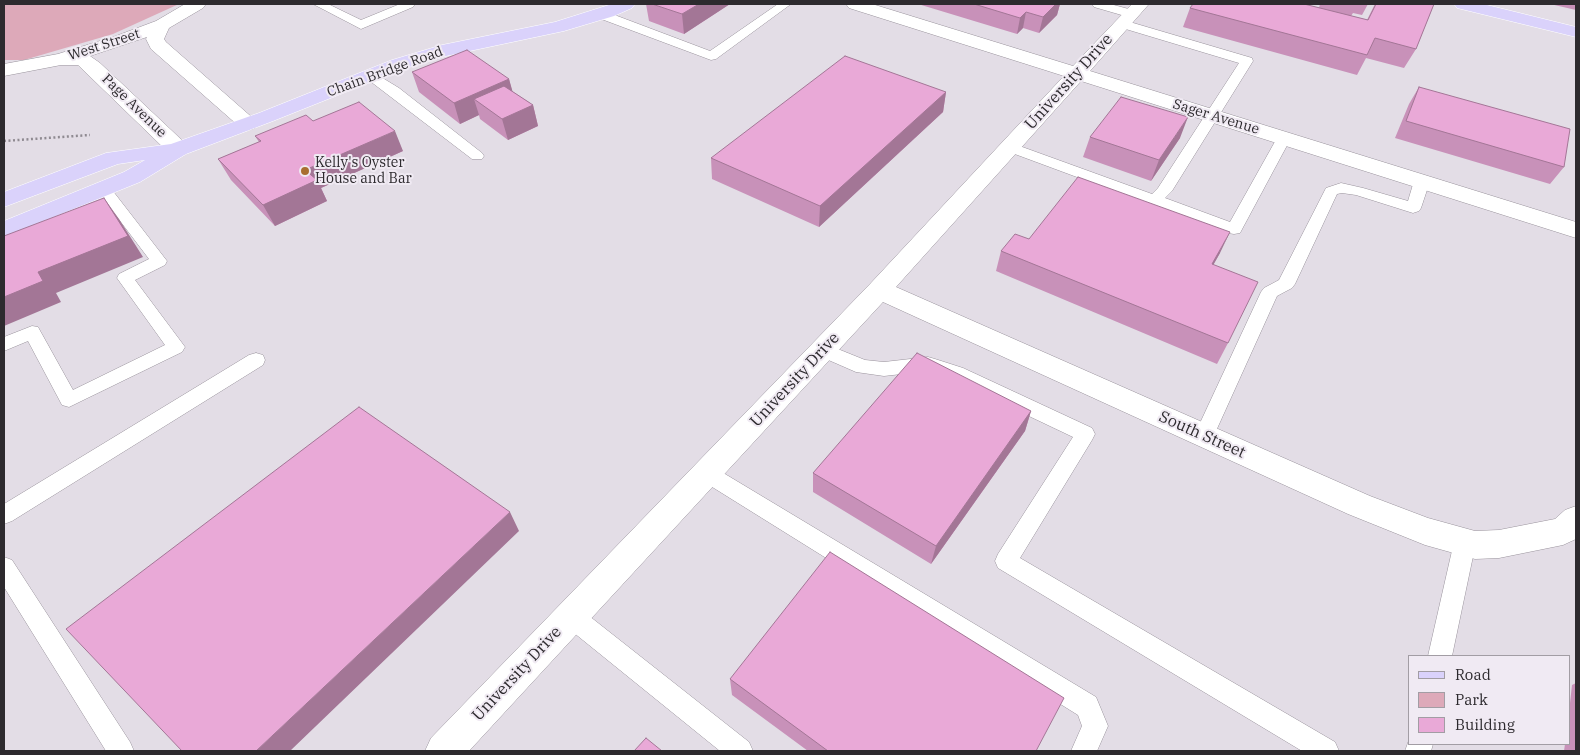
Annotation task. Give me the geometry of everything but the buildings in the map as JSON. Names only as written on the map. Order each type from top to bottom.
[{"type":"main road","name":"Chain Bridge Road","points":[[4,200],[114,158],[178,149],[248,124],[370,76],[442,51],[526,34],[600,14],[626,4]]},
{"type":"main road","points":[[1463,4],[1483,6],[1576,32]]},
{"type":"main road","name":"Chain Bridge Road","points":[[4,230],[132,177],[178,149]]},
{"type":"street","name":"West Street","points":[[4,70],[61,59],[122,40],[162,25],[197,4]]},
{"type":"street","name":"Sager Avenue","points":[[855,4],[1576,230]]},
{"type":"street","name":"University Drive","points":[[444,751],[708,474],[1132,14]]},
{"type":"street","points":[[162,25],[155,39],[158,45],[248,124]]},
{"type":"street","name":"Page Avenue","points":[[61,59],[83,60],[94,66],[178,149]]},
{"type":"street","name":"South Street","points":[[879,290],[1359,506],[1425,531],[1475,545],[1499,544],[1563,531],[1576,520]]},
{"type":"lane","points":[[319,4],[361,25],[409,4]]},
{"type":"lane","points":[[600,14],[711,56],[785,4]]},
{"type":"lane","points":[[1098,4],[1132,14],[1247,61],[1164,191],[1154,200]]},
{"type":"lane","points":[[370,76],[394,91],[478,156]]},
{"type":"lane","points":[[1009,148],[1234,229],[1284,138]]},
{"type":"lane","points":[[1204,436],[1270,292],[1286,284],[1331,191],[1341,188],[1358,191],[1413,208],[1422,181]]},
{"type":"lane","points":[[4,344],[32,332],[69,400],[176,347],[125,278],[159,261],[104,189]]},
{"type":"lane","points":[[823,350],[863,367],[884,369],[928,364],[956,373],[1084,434],[1006,561],[1326,751]]},
{"type":"lane","points":[[4,515],[256,360]]},
{"type":"lane","points":[[708,474],[1087,706],[1095,726],[1084,751]]},
{"type":"lane","points":[[1440,655],[1465,542]]},
{"type":"lane","points":[[4,567],[121,751]]},
{"type":"lane","points":[[572,616],[740,751]]},
{"type":"path","points":[[4,141],[95,135]]},
{"type":"green space","points":[[4,4],[179,4],[113,34],[24,60],[4,60]]},
{"type":"place","name":"Kelly's Oyster House and Bar","points":[[305,171]]}]
